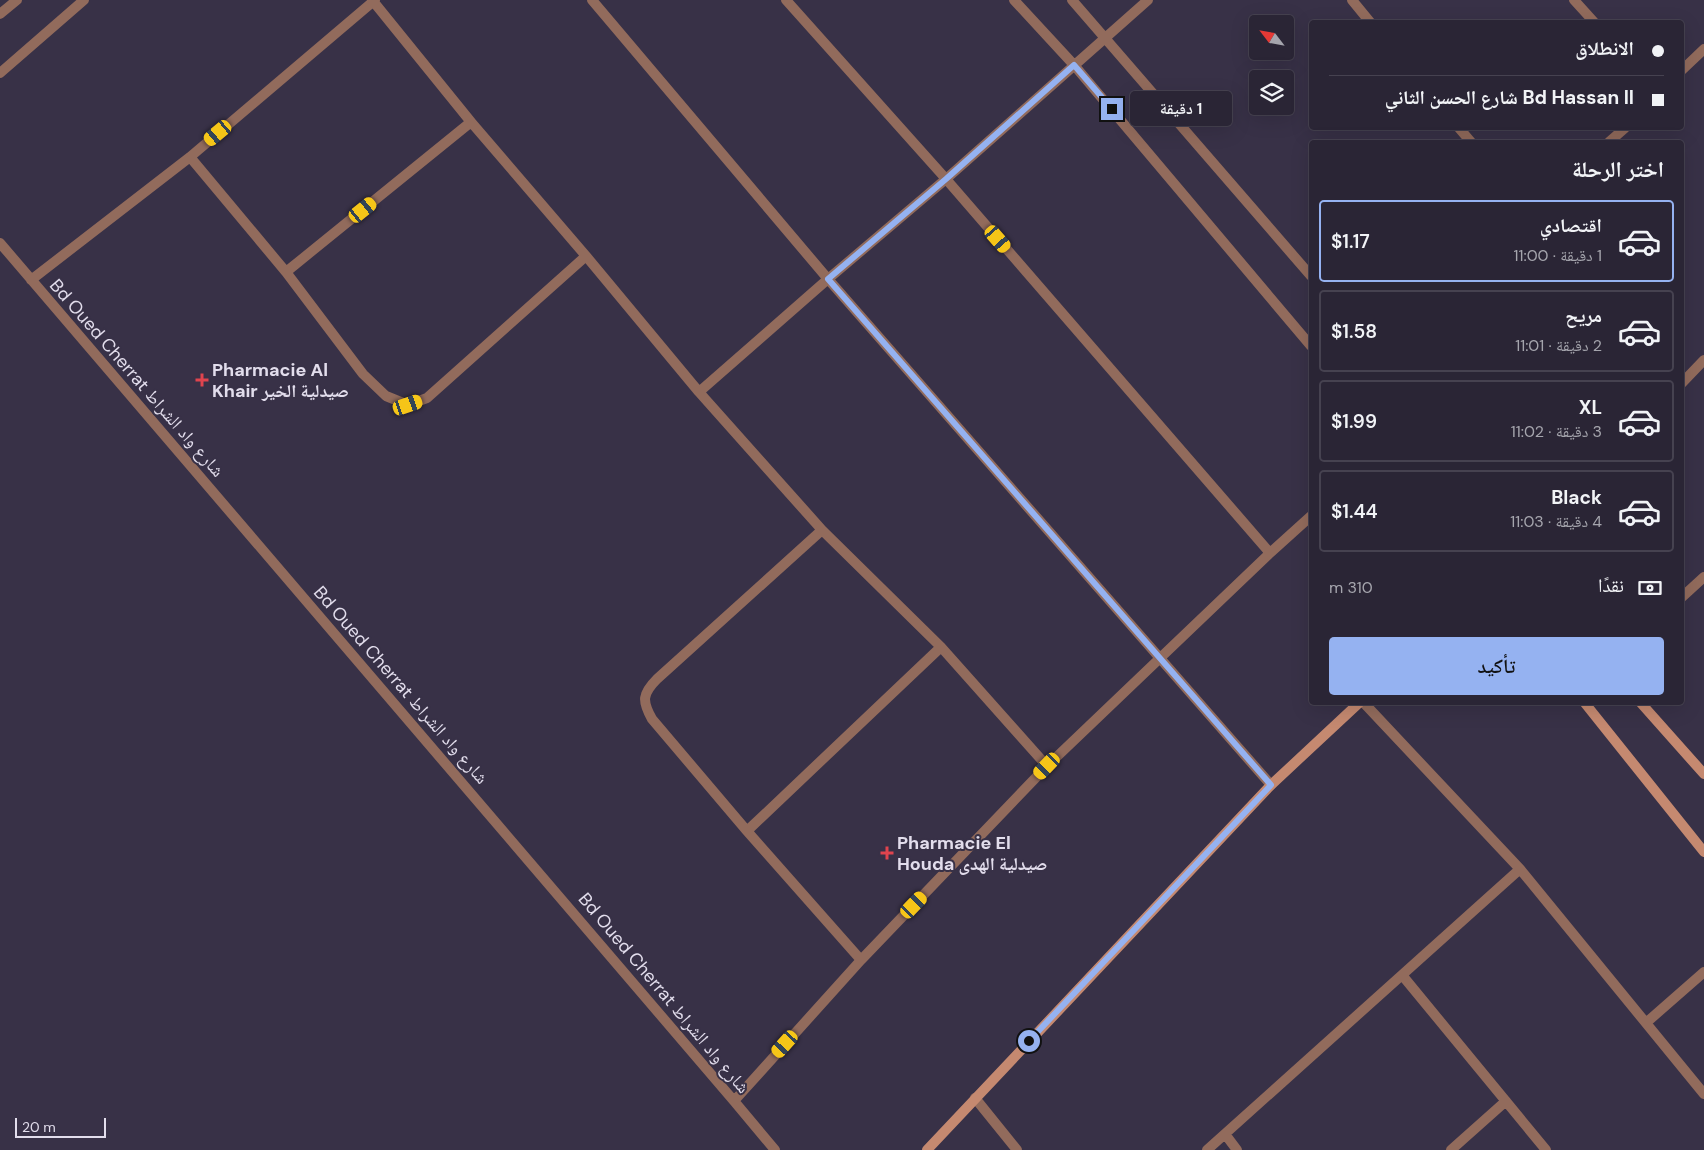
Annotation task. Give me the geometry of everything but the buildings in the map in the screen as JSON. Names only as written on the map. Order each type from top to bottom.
[{"type":"street","points":[[0,14],[16,0]]},
{"type":"street","points":[[0,73],[84,0]]},
{"type":"street","points":[[592,0],[828,279],[1271,785]]},
{"type":"street","points":[[786,0],[946,179],[1270,553]]},
{"type":"street","points":[[1014,0],[1074,65],[1309,344]]},
{"type":"street","points":[[1072,0],[1309,274]]},
{"type":"street","points":[[699,392],[946,179],[1148,0]]},
{"type":"street","points":[[1352,0],[1368,20]]},
{"type":"street","points":[[1574,0],[1592,20]]},
{"type":"street","points":[[31,280],[190,157],[374,1],[471,122],[699,392],[822,530],[941,647],[1047,766]]},
{"type":"street","points":[[1684,68],[1704,49]]},
{"type":"street","points":[[286,272],[471,122]]},
{"type":"street","points":[[1461,130],[1469,140]]},
{"type":"street","points":[[1611,140],[1622,130]]},
{"type":"street","points":[[190,157],[286,272],[363,374],[386,396],[408,405],[427,398],[433,393],[586,256]]},
{"type":"street","name":"Bd Oued Cherrat شارع واد الشراط","points":[[0,243],[335,632],[775,1150]]},
{"type":"street","points":[[1684,381],[1704,360]]},
{"type":"street","points":[[734,1101],[862,960],[1047,766],[1309,518]]},
{"type":"street","points":[[822,530],[657,679],[648,688],[644,699],[652,719],[747,831],[862,960]]},
{"type":"street","points":[[1684,595],[1704,577]]},
{"type":"street","points":[[747,831],[941,647]]},
{"type":"street","points":[[927,1150],[1271,785],[1359,705]]},
{"type":"street","points":[[1365,705],[1520,869],[1704,1094]]},
{"type":"street","points":[[1586,705],[1704,852]]},
{"type":"street","points":[[1643,705],[1704,774]]},
{"type":"street","points":[[1207,1150],[1520,869]]},
{"type":"street","points":[[1647,1022],[1704,972]]},
{"type":"street","points":[[1402,975],[1546,1150]]},
{"type":"street","points":[[976,1098],[1017,1150]]},
{"type":"street","points":[[1451,1150],[1506,1101]]},
{"type":"street","points":[[1225,1134],[1237,1150]]},
{"type":"place","name":"Pharmacie Al Khair صيدلية الخير","points":[[202,380]]},
{"type":"place","name":"Pharmacie El Houda صيدلية الهدى","points":[[887,853]]},
{"type":"route","points":[[1029,1041],[1271,785],[828,279],[946,179],[1074,65],[1112,109]]}]
